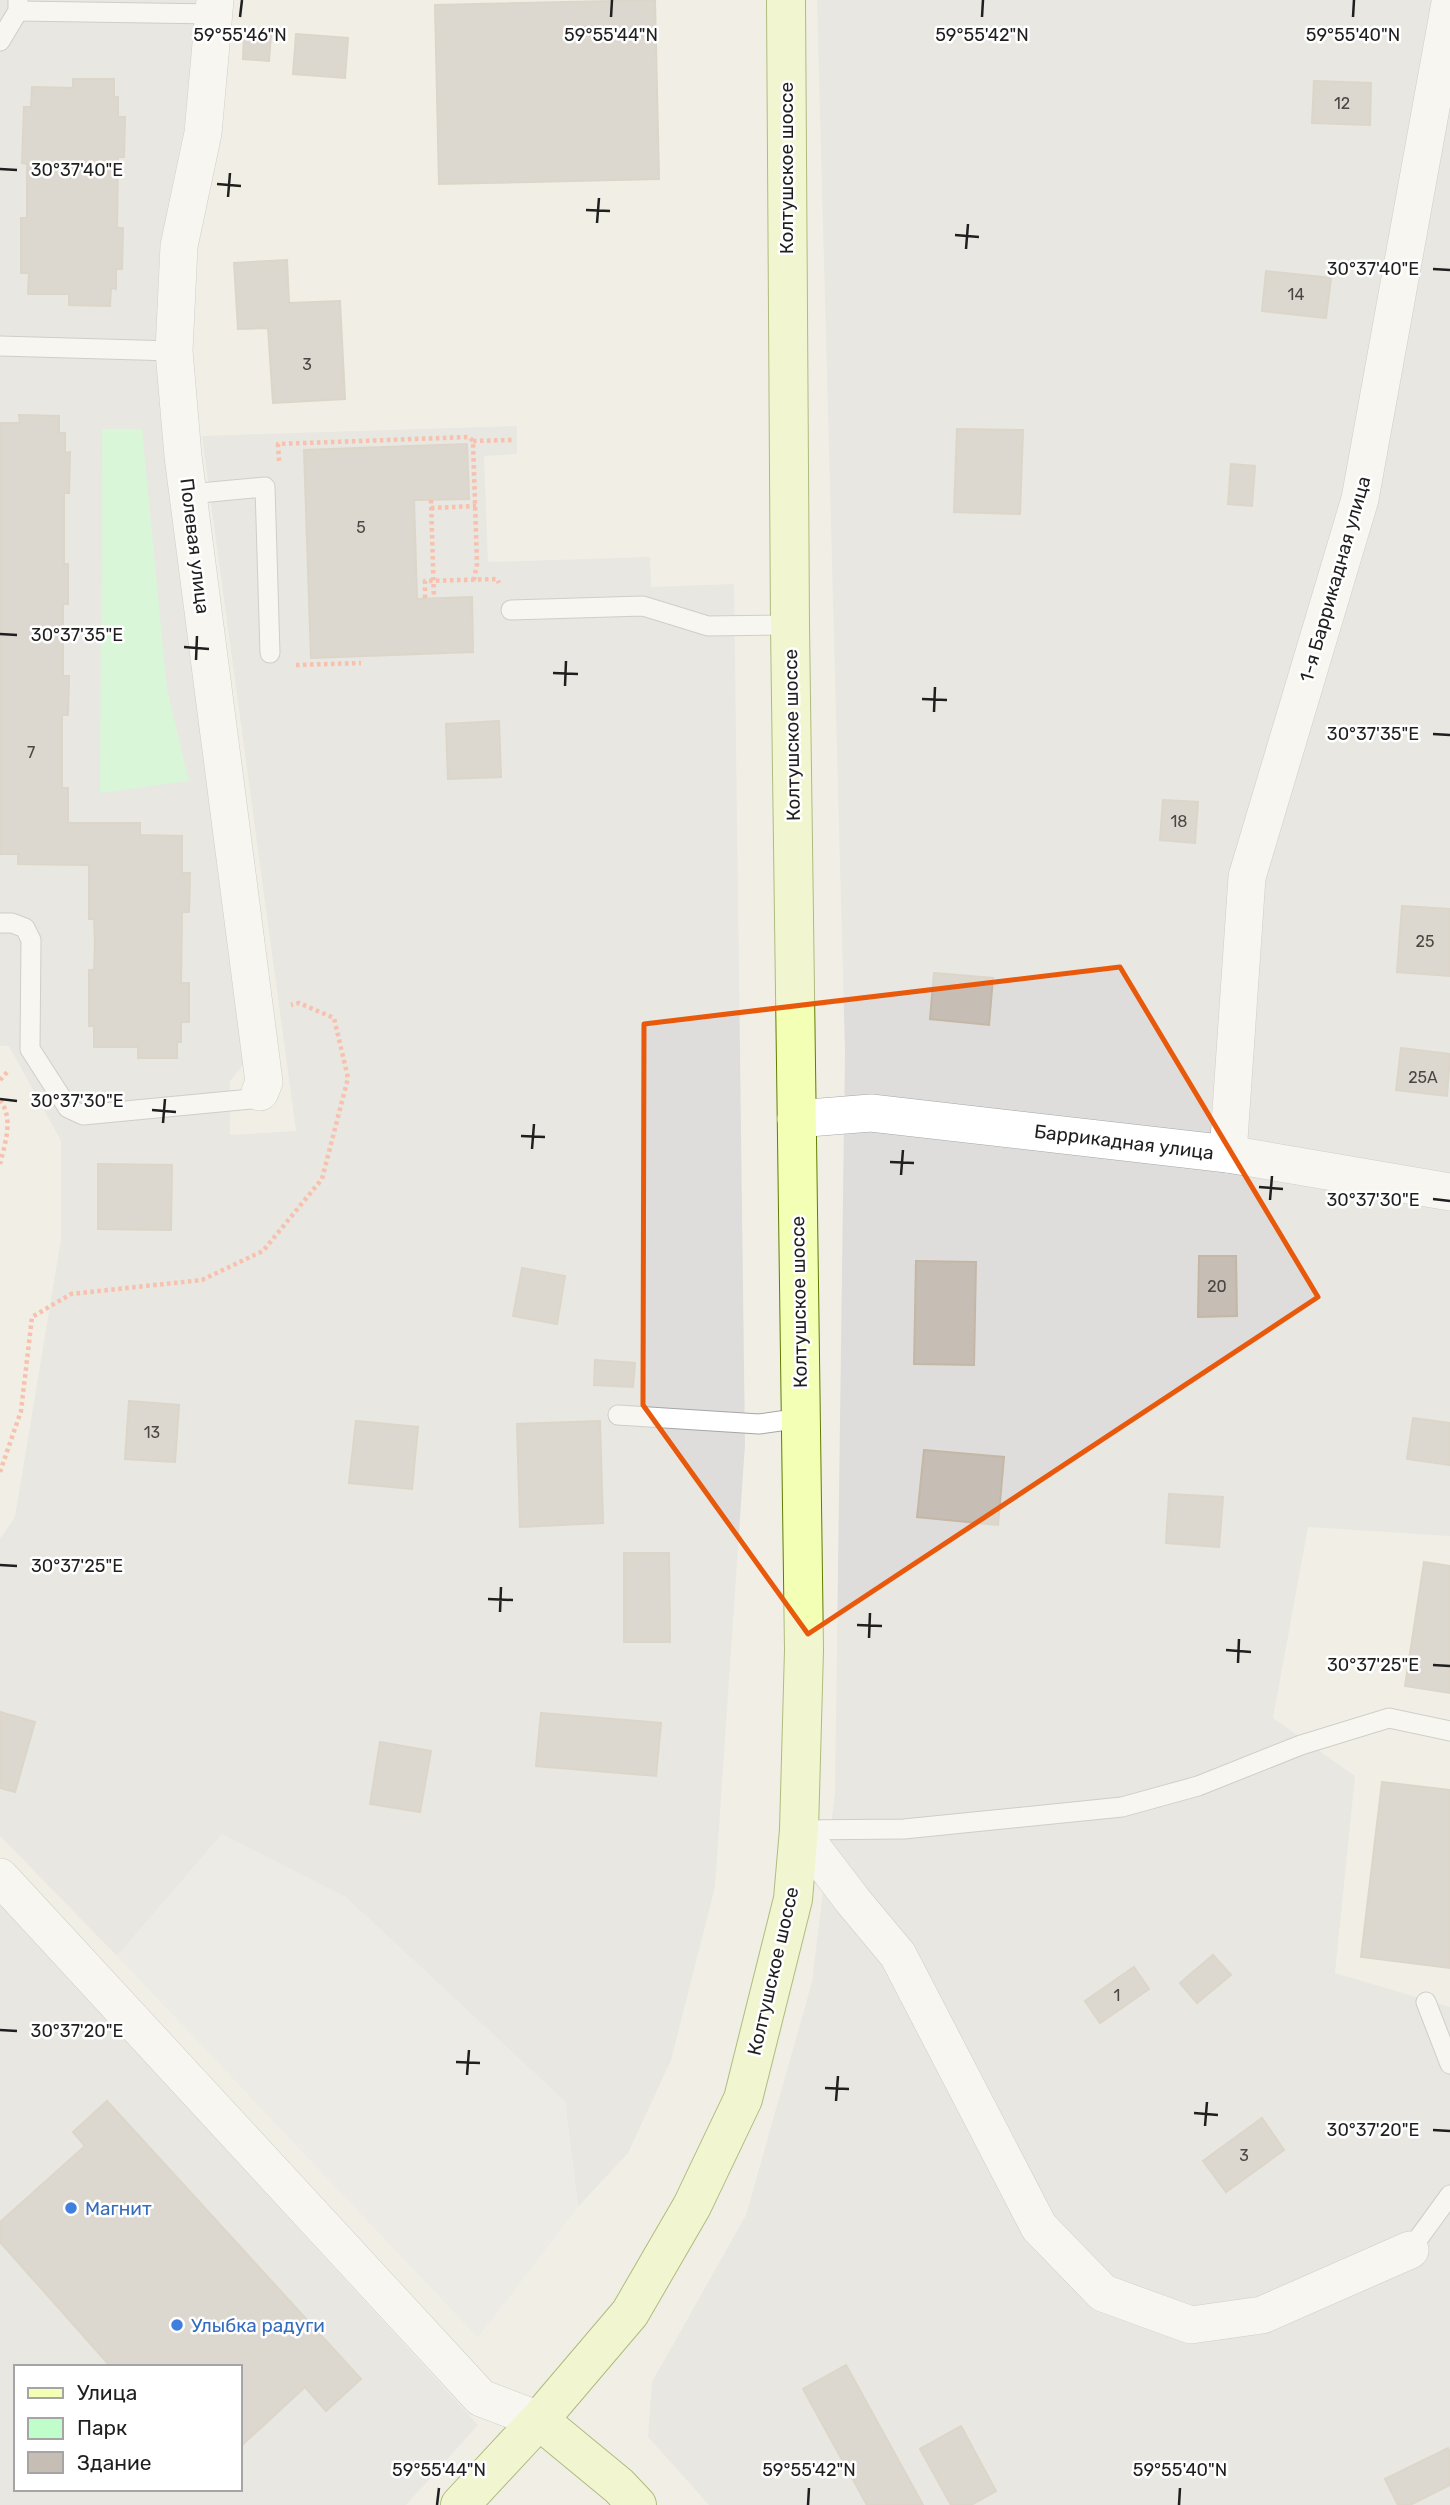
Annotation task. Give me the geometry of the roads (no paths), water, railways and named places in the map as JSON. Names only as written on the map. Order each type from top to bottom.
[{"type":"main road","name":"Колтушское шоссе","points":[[460,2505],[539,2420],[630,2313],[692,2206],[743,2099],[793,1899],[800,1830],[804,1650],[790,625],[786,0]]},
{"type":"main road","points":[[539,2420],[620,2486],[637,2505]]},
{"type":"street","name":"1-я Баррикадная улица","points":[[1228,1154],[1247,877],[1360,499],[1450,3]]},
{"type":"street","name":"Полевая улица","points":[[215,7],[203,133],[179,246],[174,351],[189,494],[264,1082],[260,1092]]},
{"type":"street","name":"Баррикадная улица","points":[[796,1119],[871,1113],[1228,1154],[1450,1192]]},
{"type":"street","points":[[800,1830],[898,1955],[1039,2227],[1103,2293],[1191,2325],[1262,2315],[1410,2250]]},
{"type":"street","points":[[0,1877],[481,2398],[539,2420]]},
{"type":"lane","points":[[0,41],[18,6],[215,7]]},
{"type":"lane","points":[[0,346],[174,351]]},
{"type":"lane","points":[[189,494],[265,487],[270,653]]},
{"type":"lane","points":[[511,610],[643,606],[708,626],[790,625]]},
{"type":"lane","points":[[0,922],[25,928],[31,940],[30,1049],[68,1108],[83,1115],[251,1099],[260,1092]]},
{"type":"lane","points":[[618,1415],[759,1424],[801,1418]]},
{"type":"lane","points":[[800,1830],[904,1829],[1122,1807],[1198,1786],[1301,1745],[1389,1718],[1450,1731]]},
{"type":"lane","points":[[1426,2002],[1450,2064]]},
{"type":"lane","points":[[1410,2250],[1450,2195]]},
{"type":"place","name":"Магнит","points":[[71,2208]]},
{"type":"place","name":"Улыбка радуги","points":[[177,2325]]}]
